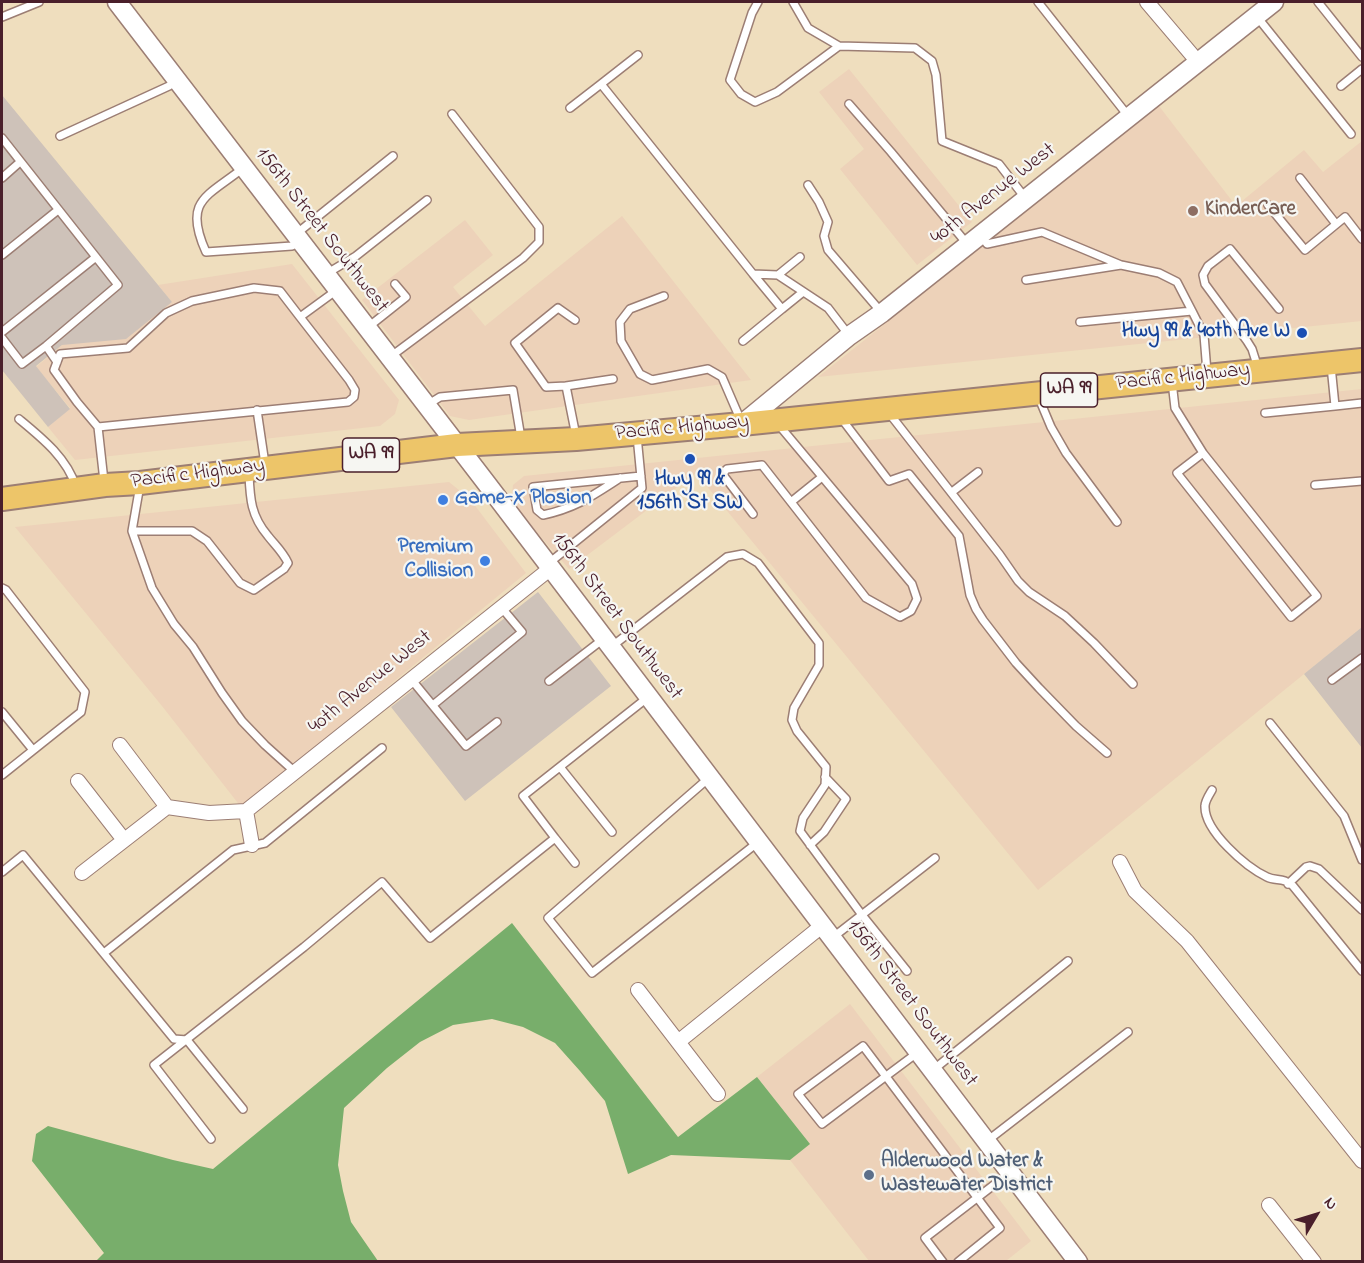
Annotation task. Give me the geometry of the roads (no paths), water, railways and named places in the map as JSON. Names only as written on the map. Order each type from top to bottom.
[{"type":"highway","name":"Pacific Highway","points":[[2,500],[105,485],[140,483],[457,445],[576,439],[742,424],[1362,360]]},
{"type":"street","name":"156th Street Southwest","points":[[117,2],[649,696],[1078,1262]]},
{"type":"street","points":[[1147,2],[1198,62]]},
{"type":"street","name":"40th Avenue West","points":[[742,424],[849,336],[882,313],[1274,2]]},
{"type":"street","name":"40th Avenue West","points":[[246,811],[549,566]]},
{"type":"street","points":[[120,746],[167,807],[209,813],[246,811],[252,846]]},
{"type":"street","points":[[78,781],[124,840]]},
{"type":"street","points":[[82,873],[167,807]]},
{"type":"street","points":[[1120,862],[1135,891],[1187,941],[1362,1161]]},
{"type":"street","points":[[678,1042],[827,932]]},
{"type":"street","points":[[638,990],[718,1094]]},
{"type":"street","points":[[1269,1206],[1314,1262]]},
{"type":"lane","points":[[2,17],[39,2]]},
{"type":"lane","points":[[758,2],[730,80],[741,94],[754,102],[777,92],[839,46]]},
{"type":"lane","points":[[793,2],[808,28],[839,46],[915,48],[932,61],[936,75],[942,141],[999,164],[1026,199]]},
{"type":"lane","points":[[1038,2],[1129,117]]},
{"type":"lane","points":[[1318,2],[1362,57]]},
{"type":"lane","points":[[1257,16],[1351,134]]},
{"type":"lane","points":[[570,108],[638,55]]},
{"type":"lane","points":[[1341,86],[1362,69]]},
{"type":"lane","points":[[60,136],[169,86],[177,80]]},
{"type":"lane","points":[[601,84],[782,309]]},
{"type":"lane","points":[[849,104],[974,240],[987,244],[1042,232],[1121,265],[1159,273],[1177,282],[1204,335],[1207,376]]},
{"type":"lane","points":[[390,357],[523,258],[539,242],[539,227],[452,114]]},
{"type":"lane","points":[[2,138],[118,285],[22,364],[2,338]]},
{"type":"lane","points":[[244,167],[207,194],[196,212],[199,236],[206,252],[292,246],[298,238],[393,156]]},
{"type":"lane","points":[[2,178],[20,162]]},
{"type":"lane","points":[[1300,178],[1336,224]]},
{"type":"lane","points":[[808,184],[828,222],[824,236],[828,250],[882,313]]},
{"type":"lane","points":[[326,274],[356,256],[427,200]]},
{"type":"lane","points":[[1268,205],[1305,250],[1345,217],[1362,239]]},
{"type":"lane","points":[[2,255],[58,210]]},
{"type":"lane","points":[[1259,370],[1252,349],[1205,284],[1203,275],[1208,266],[1230,249],[1279,309]]},
{"type":"lane","points":[[2,332],[96,257]]},
{"type":"lane","points":[[778,275],[800,257]]},
{"type":"lane","points":[[1026,280],[1121,265]]},
{"type":"lane","points":[[753,274],[778,275],[828,308],[849,336]]},
{"type":"lane","points":[[368,328],[405,297],[395,284]]},
{"type":"lane","points":[[98,427],[348,402],[354,397],[355,390],[280,291],[254,288],[192,301],[166,314],[128,348],[60,354],[54,370],[98,427],[105,485]]},
{"type":"lane","points":[[300,317],[338,289]]},
{"type":"lane","points":[[743,341],[803,292]]},
{"type":"lane","points":[[664,296],[630,309],[620,322],[621,341],[640,374],[652,380],[708,369],[722,377],[742,424]]},
{"type":"lane","points":[[575,320],[558,308],[515,343],[546,387],[613,379]]},
{"type":"lane","points":[[1080,322],[1192,311]]},
{"type":"lane","points":[[46,346],[57,362]]},
{"type":"lane","points":[[1331,363],[1335,406]]},
{"type":"lane","points":[[1172,380],[1175,408],[1203,453],[1317,596],[1291,617],[1177,473],[1203,453]]},
{"type":"lane","points":[[566,386],[576,439]]},
{"type":"lane","points":[[427,405],[440,397],[513,390],[522,441]]},
{"type":"lane","points":[[1037,393],[1051,427],[1066,453],[1117,522]]},
{"type":"lane","points":[[1265,413],[1362,403]]},
{"type":"lane","points":[[885,409],[952,492],[1018,581],[1029,592],[1065,616],[1133,684]]},
{"type":"lane","points":[[132,531],[192,531],[207,541],[240,583],[254,590],[284,569],[288,563],[284,554],[266,535],[255,518],[251,504],[257,468],[257,410]]},
{"type":"lane","points":[[837,414],[889,481],[909,474],[959,536],[970,595],[983,620],[1016,663],[1039,688],[1076,726],[1107,753]]},
{"type":"lane","points":[[19,419],[52,448],[73,476],[77,489]]},
{"type":"lane","points":[[753,514],[724,476],[727,470],[762,465],[866,598],[900,617],[911,611],[917,599],[912,584],[775,420]]},
{"type":"lane","points":[[549,566],[642,488],[637,433]]},
{"type":"lane","points":[[952,492],[978,472]]},
{"type":"lane","points":[[620,478],[583,502],[562,511],[543,515],[537,510],[534,487],[620,478],[641,476]]},
{"type":"lane","points":[[791,502],[822,477]]},
{"type":"lane","points":[[1315,485],[1362,481]]},
{"type":"lane","points":[[140,483],[132,531],[152,588],[174,624],[193,647],[242,721],[295,772]]},
{"type":"lane","points":[[549,681],[608,643],[727,557],[743,554],[758,563],[819,643],[819,665],[794,708],[792,720],[797,731],[826,767],[825,785],[803,818],[800,831],[907,971]]},
{"type":"lane","points":[[2,588],[6,590],[85,692],[81,712],[2,775]]},
{"type":"lane","points":[[433,705],[522,632],[501,607]]},
{"type":"lane","points":[[1332,680],[1362,657]]},
{"type":"lane","points":[[411,679],[466,746],[496,722]]},
{"type":"lane","points":[[575,862],[523,796],[649,696]]},
{"type":"lane","points":[[2,712],[33,750]]},
{"type":"lane","points":[[1270,723],[1344,816],[1362,860]]},
{"type":"lane","points":[[104,953],[233,850],[265,843],[382,748]]},
{"type":"lane","points":[[560,767],[612,832]]},
{"type":"lane","points":[[710,777],[548,918],[592,973],[759,841]]},
{"type":"lane","points":[[810,845],[824,832],[846,799],[825,777]]},
{"type":"lane","points":[[1212,790],[1204,804],[1206,816],[1221,841],[1266,877],[1276,881],[1284,880],[1293,886],[1362,971]]},
{"type":"lane","points":[[211,1139],[154,1065],[304,947],[382,882],[430,938],[555,838]]},
{"type":"lane","points":[[2,872],[23,855],[174,1039],[187,1040],[243,1109]]},
{"type":"lane","points":[[827,932],[862,915],[935,858]]},
{"type":"lane","points":[[1288,884],[1306,867],[1315,867],[1362,910]]},
{"type":"lane","points":[[933,1070],[1068,961]]},
{"type":"lane","points":[[987,1141],[1128,1032]]},
{"type":"lane","points":[[919,1052],[886,1076],[822,1124],[798,1094],[863,1046],[886,1076],[1000,1228],[958,1262]]},
{"type":"lane","points":[[943,1262],[924,1238],[1010,1172]]},
{"type":"place","name":"KinderCare","points":[[1193,211]]},
{"type":"place","name":"Hwy 99 & 40th Ave W","points":[[1302,333]]},
{"type":"place","name":"Hwy 99 & 156th St SW","points":[[690,459]]},
{"type":"place","name":"Game-X Plosion","points":[[443,500]]},
{"type":"place","name":"Premium Collision","points":[[485,561]]},
{"type":"place","name":"Alderwood Water & Wastewater District","points":[[869,1175]]}]
